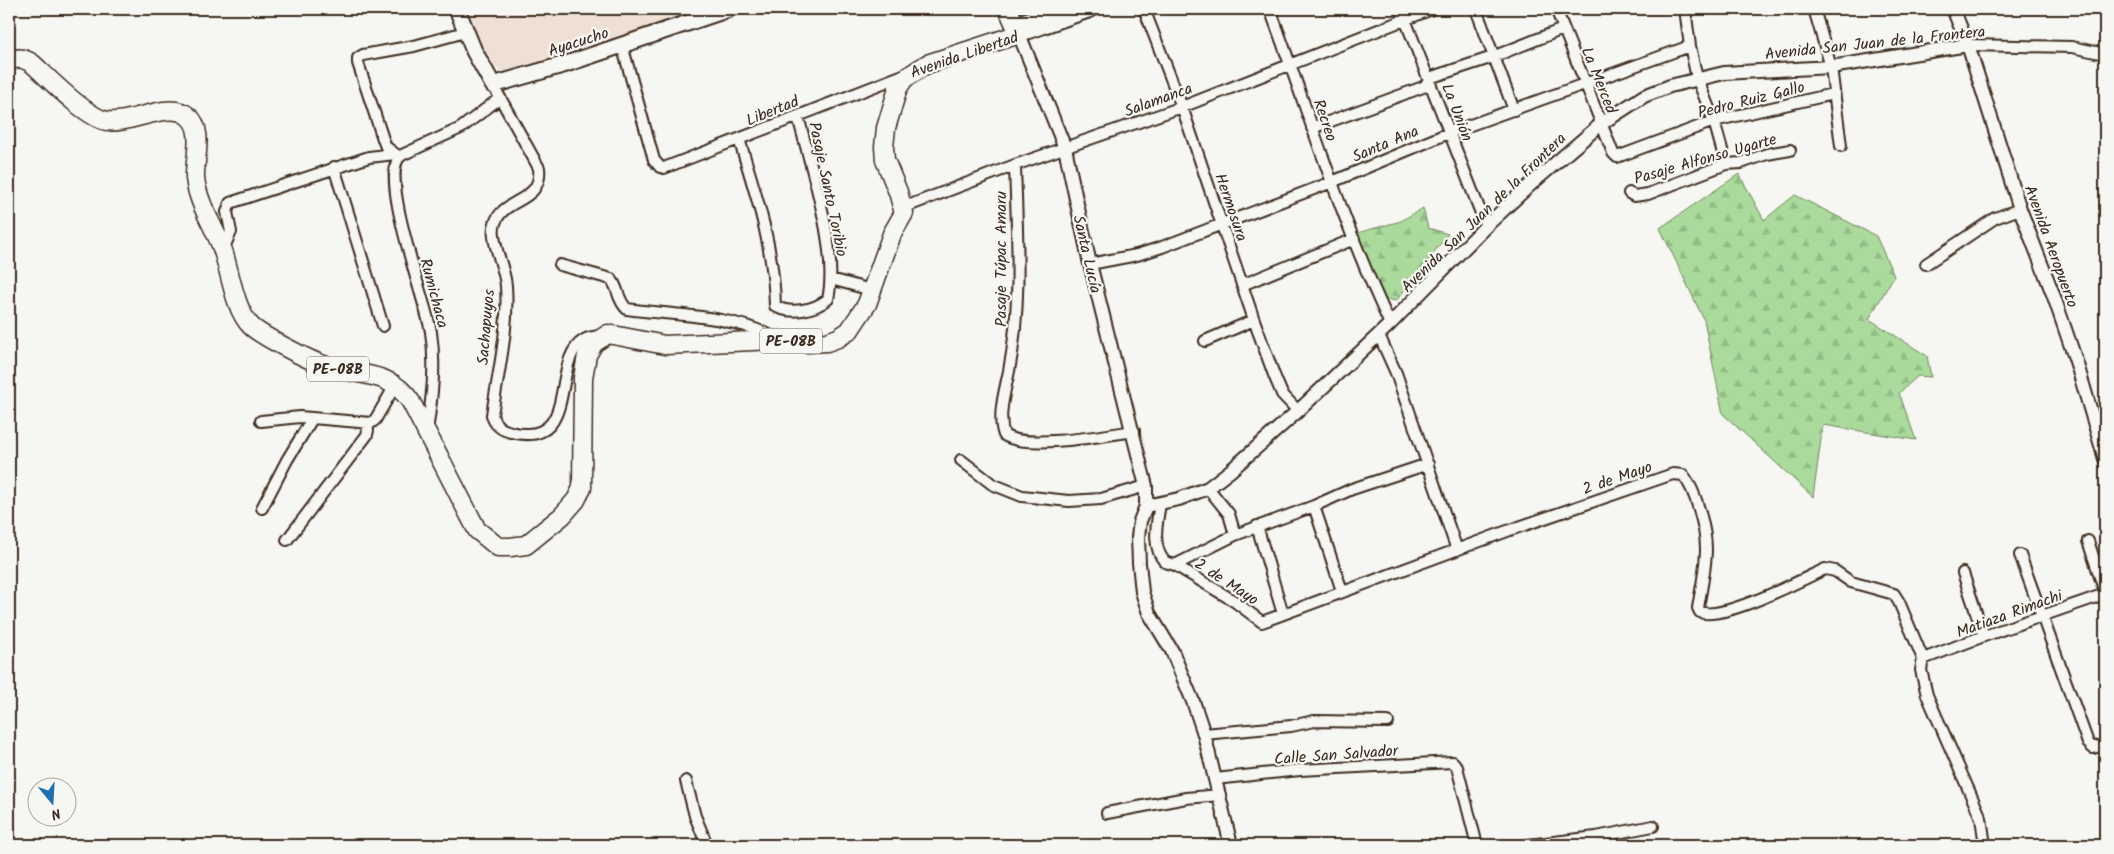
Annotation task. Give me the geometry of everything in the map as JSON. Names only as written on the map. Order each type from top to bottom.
[{"type":"highway","name":"Avenida Libertad","points":[[915,71],[1014,23]]},
{"type":"highway","name":"Avenida Libertad","points":[[894,78],[910,64],[923,57],[1014,23]]},
{"type":"highway","name":"PE-08B","points":[[9,62],[17,58],[25,59],[83,109],[96,118],[108,122],[178,110],[189,116],[195,126],[197,139],[195,176],[198,193],[223,250],[242,311],[250,325],[263,335],[323,365],[373,376],[396,384]]},
{"type":"highway","points":[[898,214],[898,192],[886,160],[884,147],[886,128],[898,88],[915,71]]},
{"type":"highway","points":[[894,78],[883,105],[875,154],[898,214]]},
{"type":"highway","name":"PE-08B","points":[[608,334],[665,345],[778,340],[808,343],[827,342],[838,338],[849,331],[867,304],[898,214]]},
{"type":"highway","points":[[396,384],[405,393],[477,530],[498,547],[510,548],[526,545],[562,516],[576,500],[582,488],[583,378],[587,355],[594,343],[608,334]]},
{"type":"main road","name":"Sachapuyos","points":[[456,9],[465,32],[496,92]]},
{"type":"main road","name":"Ayacucho","points":[[496,92],[729,9]]},
{"type":"main road","name":"Avenida Libertad","points":[[1014,23],[1059,9]]},
{"type":"main road","name":"Avenida Libertad","points":[[1014,23],[1091,9]]},
{"type":"street","name":"Hermosura","points":[[1144,9],[1182,107],[1254,320],[1282,394],[1298,411]]},
{"type":"street","name":"Recreo","points":[[1270,9],[1332,182],[1390,324]]},
{"type":"street","name":"Salamanca","points":[[898,214],[1015,165],[1182,107],[1290,64],[1403,13],[1432,9]]},
{"type":"street","points":[[1476,9],[1514,110]]},
{"type":"street","name":"La Merced","points":[[1556,9],[1613,153],[1617,157],[1622,156]]},
{"type":"street","points":[[1685,9],[1690,46],[1698,78],[1714,121],[1726,164]]},
{"type":"street","points":[[1814,9],[1831,67],[1841,146]]},
{"type":"street","name":"Avenida Aeropuerto","points":[[1953,9],[1968,45],[2020,209],[2059,311],[2105,459]]},
{"type":"street","name":"La Unión","points":[[1403,13],[1451,132],[1486,226]]},
{"type":"street","name":"Santa Lucía","points":[[1014,23],[1065,148],[1090,264],[1134,431],[1146,486],[1146,506],[1142,514],[1138,537],[1142,592],[1149,613],[1172,651],[1184,676],[1204,734],[1231,845]]},
{"type":"street","points":[[1312,128],[1423,87],[1429,78],[1490,58],[1563,29]]},
{"type":"street","points":[[397,157],[386,147],[358,63],[358,58],[363,55],[414,46],[465,32]]},
{"type":"street","name":"Avenida San Juan de la Frontera","points":[[1146,506],[1179,499],[1208,488],[1298,411],[1379,335],[1486,226],[1530,185],[1601,124],[1644,96],[1657,90],[1698,78],[1724,73],[1831,67],[1968,45],[2072,47],[2105,54]]},
{"type":"street","name":"Libertad","points":[[622,46],[654,160],[660,167],[664,168],[894,78]]},
{"type":"street","name":"Santa Ana","points":[[1090,264],[1137,255],[1332,182],[1451,132],[1514,110],[1584,82],[1690,46]]},
{"type":"street","name":"Avenida Libertad","points":[[894,78],[915,71]]},
{"type":"street","name":"Ayacucho","points":[[223,250],[231,232],[227,212],[230,203],[368,157],[397,157],[461,128],[496,92]]},
{"type":"street","name":"Sachapuyos","points":[[496,92],[539,168],[540,178],[538,185],[533,191],[505,209],[498,216],[494,228],[506,286],[504,332],[492,415],[497,425],[509,432],[527,434],[540,431],[551,423],[558,413],[570,358],[577,346],[585,339],[608,334]]},
{"type":"street","name":"Pedro Ruiz Gallo","points":[[1622,156],[1714,121],[1833,94]]},
{"type":"street","name":"Pasaje Santo Toribio","points":[[739,139],[763,218],[774,272],[775,306],[797,311],[817,307],[828,299],[831,279],[821,207],[798,116]]},
{"type":"street","name":"Pasaje Alfonso Ugarte","points":[[1629,194],[1634,196],[1648,194],[1726,164],[1741,163],[1767,154],[1790,150]]},
{"type":"street","name":"Rumichaca","points":[[397,157],[396,187],[398,209],[432,338],[432,399],[427,435]]},
{"type":"street","name":"Pasaje Túpac Amaru","points":[[1015,165],[1019,268],[1014,319],[1015,339],[1003,402],[1001,427],[1004,435],[1009,439],[1055,441],[1134,431]]},
{"type":"street","points":[[334,167],[383,326]]},
{"type":"street","points":[[1926,264],[1995,218],[2020,209]]},
{"type":"street","points":[[1242,285],[1354,239]]},
{"type":"street","points":[[560,265],[611,279],[620,301],[627,309],[707,318],[761,330],[778,340]]},
{"type":"street","points":[[831,279],[872,290]]},
{"type":"street","points":[[1205,340],[1254,320]]},
{"type":"street","points":[[1379,335],[1396,373],[1457,550]]},
{"type":"street","points":[[260,421],[300,417],[366,424],[375,420],[396,384]]},
{"type":"street","points":[[262,508],[286,460],[312,419]]},
{"type":"street","points":[[287,540],[367,435],[366,424]]},
{"type":"street","points":[[961,460],[992,484],[1022,496],[1069,501],[1101,499],[1146,486]]},
{"type":"street","points":[[1160,504],[1156,536],[1158,548],[1165,562],[1175,565],[1235,535],[1314,506],[1352,488],[1428,464]]},
{"type":"street","name":"2 de Mayo","points":[[1175,565],[1234,601],[1262,622],[1342,591],[1673,474],[1683,475],[1692,488],[1698,506],[1706,548],[1698,608],[1700,612],[1705,614],[1757,601],[1825,569],[1830,570],[1851,582],[1894,594],[1923,659]]},
{"type":"street","points":[[1208,488],[1229,514],[1235,535]]},
{"type":"street","points":[[1314,506],[1342,591]]},
{"type":"street","points":[[1257,526],[1283,614]]},
{"type":"street","points":[[2088,541],[2105,593]]},
{"type":"street","points":[[2020,555],[2088,743],[2093,748],[2105,744]]},
{"type":"street","points":[[1963,573],[1984,636]]},
{"type":"street","name":"Matiaza Rimachi","points":[[1923,659],[2105,593]]},
{"type":"street","points":[[1923,659],[1921,670],[1927,695],[1981,818],[1985,845]]},
{"type":"street","points":[[1204,734],[1290,726],[1314,721],[1388,722]]},
{"type":"street","name":"Calle San Salvador","points":[[1215,779],[1300,770],[1453,762],[1457,767],[1477,845]]},
{"type":"street","points":[[686,781],[695,816],[707,845]]},
{"type":"street","points":[[1107,813],[1186,798],[1220,795]]},
{"type":"street","points":[[1528,845],[1597,841],[1653,826]]},
{"type":"shaded area","points":[[467,9],[680,9],[684,20],[507,74],[487,63]]},
{"type":"green space","points":[[1739,174],[1764,220],[1795,195],[1876,236],[1894,276],[1869,319],[1927,356],[1931,377],[1918,376],[1899,393],[1916,440],[1823,425],[1813,497],[1723,414],[1704,320],[1660,228]]},
{"type":"green space","points":[[1423,208],[1428,228],[1448,234],[1396,301],[1376,297],[1357,233],[1401,221]]}]
